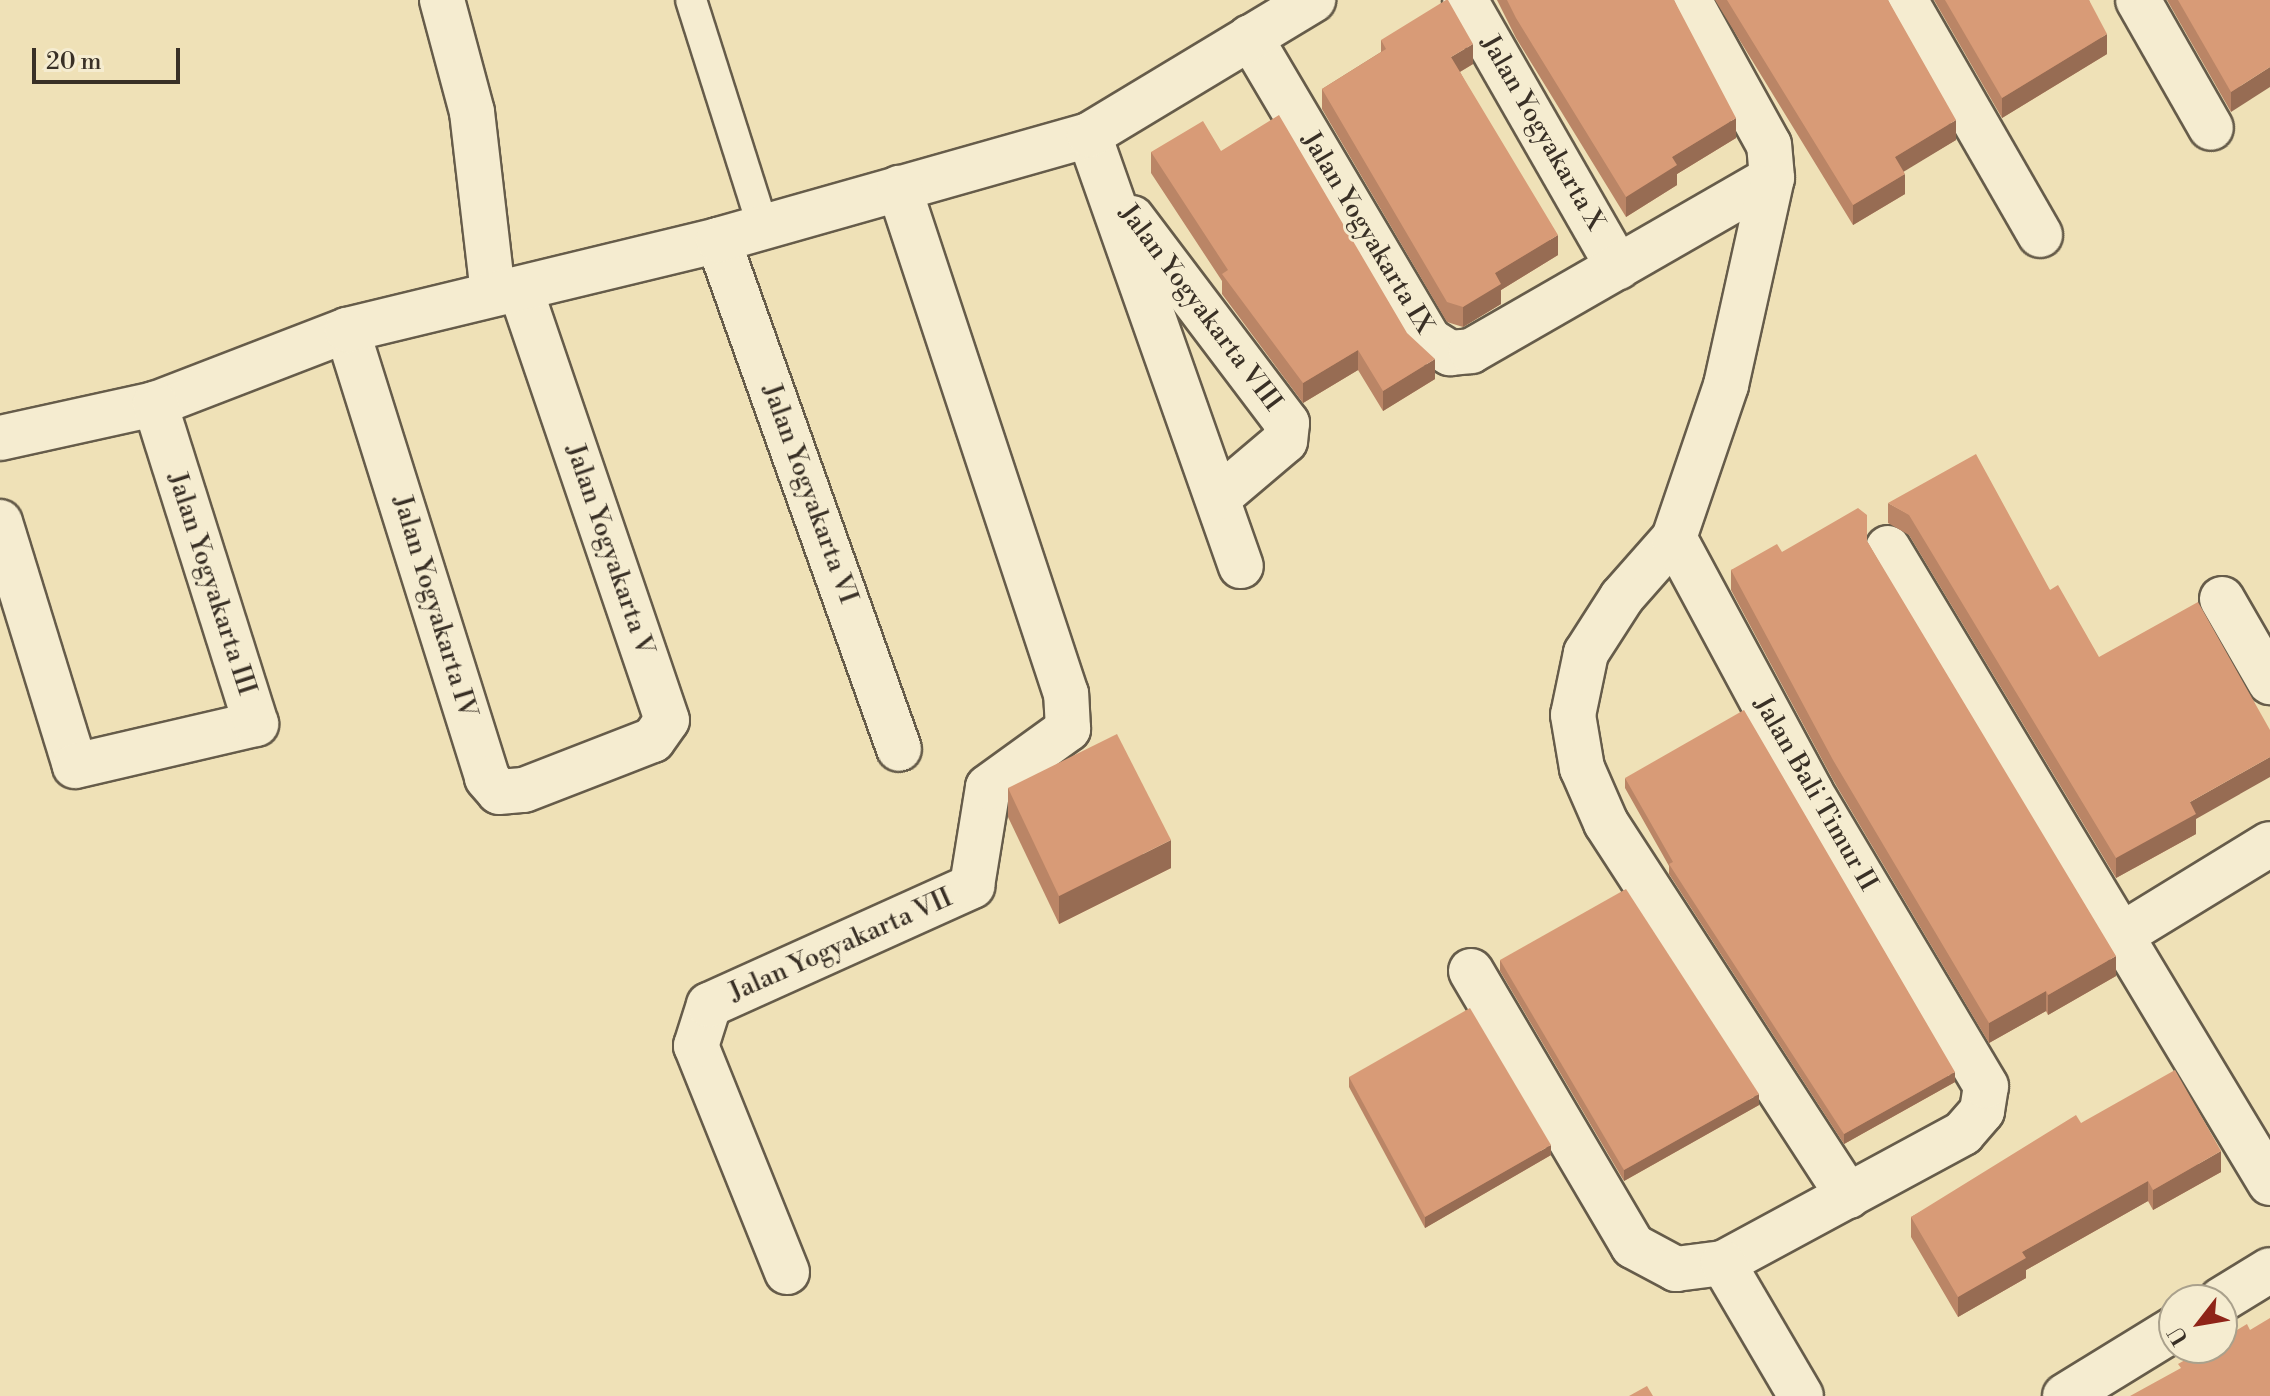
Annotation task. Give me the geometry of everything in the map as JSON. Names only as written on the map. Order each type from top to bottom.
[{"type":"street","points":[[442,0],[472,112],[507,292]]},
{"type":"street","points":[[0,438],[155,404],[347,330],[718,240],[1089,135],[1313,0]]},
{"type":"street","name":"Jalan Yogyakarta X","points":[[1465,0],[1618,267]]},
{"type":"street","points":[[1689,0],[1769,145],[1772,178],[1726,385],[1674,538],[1622,597],[1586,653],[1573,715],[1582,768],[1606,823],[1848,1196]]},
{"type":"street","points":[[1905,0],[2040,235]]},
{"type":"street","points":[[2138,0],[2211,128]]},
{"type":"street","name":"Jalan Yogyakarta IX","points":[[1250,37],[1429,340],[1450,353],[1471,351],[1772,178]]},
{"type":"street","name":"Jalan Yogyakarta VIII","points":[[1089,135],[1241,566]]},
{"type":"street","name":"Jalan Yogyakarta VIII","points":[[1106,184],[1287,423],[1285,441],[1219,497]]},
{"type":"street","name":"Jalan Yogyakarta VII","points":[[787,1272],[696,1046],[709,1005],[972,886],[988,787],[1068,729],[1066,694],[899,188]]},
{"type":"street","name":"Jalan Yogyakarta VI","points":[[718,240],[899,749]]},
{"type":"street","name":"Jalan Yogyakarta V","points":[[507,292],[667,720],[653,740],[588,770]]},
{"type":"street","name":"Jalan Yogyakarta IV","points":[[347,330],[487,778],[499,792],[588,770]]},
{"type":"street","name":"Jalan Yogyakarta III","points":[[0,522],[75,766],[256,724],[155,404]]},
{"type":"street","name":"Jalan Bali Timur II","points":[[1674,538],[1811,792],[1986,1086],[1982,1111],[1963,1133],[1723,1263]]},
{"type":"street","points":[[1888,548],[2270,1183]]},
{"type":"street","points":[[2222,599],[2270,682]]},
{"type":"street","points":[[2123,934],[2270,844]]},
{"type":"street","points":[[1471,971],[1633,1246],[1676,1269],[1723,1263],[1801,1396]]},
{"type":"street","points":[[2238,1290],[2270,1270]]},
{"type":"street","points":[[2065,1396],[2158,1339]]},
{"type":"lane","points":[[691,0],[763,227]]},
{"type":"building","points":[[1446,0],[1473,44],[1451,57],[1558,235],[1495,273],[1501,284],[1463,307],[1447,302],[1322,89],[1386,49],[1381,40]]},
{"type":"building","points":[[1507,0],[1674,0],[1736,118],[1672,157],[1677,165],[1626,197]]},
{"type":"building","points":[[1727,0],[1888,0],[1956,120],[1895,157],[1905,174],[1853,205]]},
{"type":"building","points":[[1945,0],[2089,0],[2107,34],[2002,98]]},
{"type":"building","points":[[2178,0],[2270,0],[2270,67],[2231,92]]},
{"type":"building","points":[[1279,115],[1407,333],[1435,359],[1383,391],[1358,350],[1303,383],[1222,274],[1228,270],[1151,152],[1203,121],[1221,151]]},
{"type":"building","points":[[1976,454],[2050,590],[2058,585],[2099,657],[2198,602],[2270,730],[2270,757],[2190,802],[2196,814],[2116,858],[1909,515],[1888,503]]},
{"type":"building","points":[[1858,508],[1867,515],[1867,541],[2116,956],[2048,995],[2046,991],[1989,1023],[1833,760],[1731,570],[1777,544],[1782,552]]},
{"type":"building","points":[[1744,710],[1955,1072],[1844,1134],[1669,864],[1673,862],[1625,778]]},
{"type":"building","points":[[1117,734],[1171,840],[1059,896],[1008,788]]},
{"type":"building","points":[[1626,889],[1759,1094],[1624,1170],[1500,960]]},
{"type":"building","points":[[1470,1008],[1551,1145],[1425,1217],[1349,1077]]},
{"type":"building","points":[[2175,1070],[2221,1151],[2153,1190],[2148,1181],[2022,1252],[2026,1258],[1958,1297],[1911,1217],[2076,1115],[2081,1123]]},
{"type":"building","points":[[2270,1318],[2270,1396],[2130,1396],[2181,1368],[2178,1364],[2238,1364],[2238,1329],[2247,1324],[2250,1330]]},
{"type":"building","points":[[1647,1386],[1653,1396],[1629,1396]]}]
